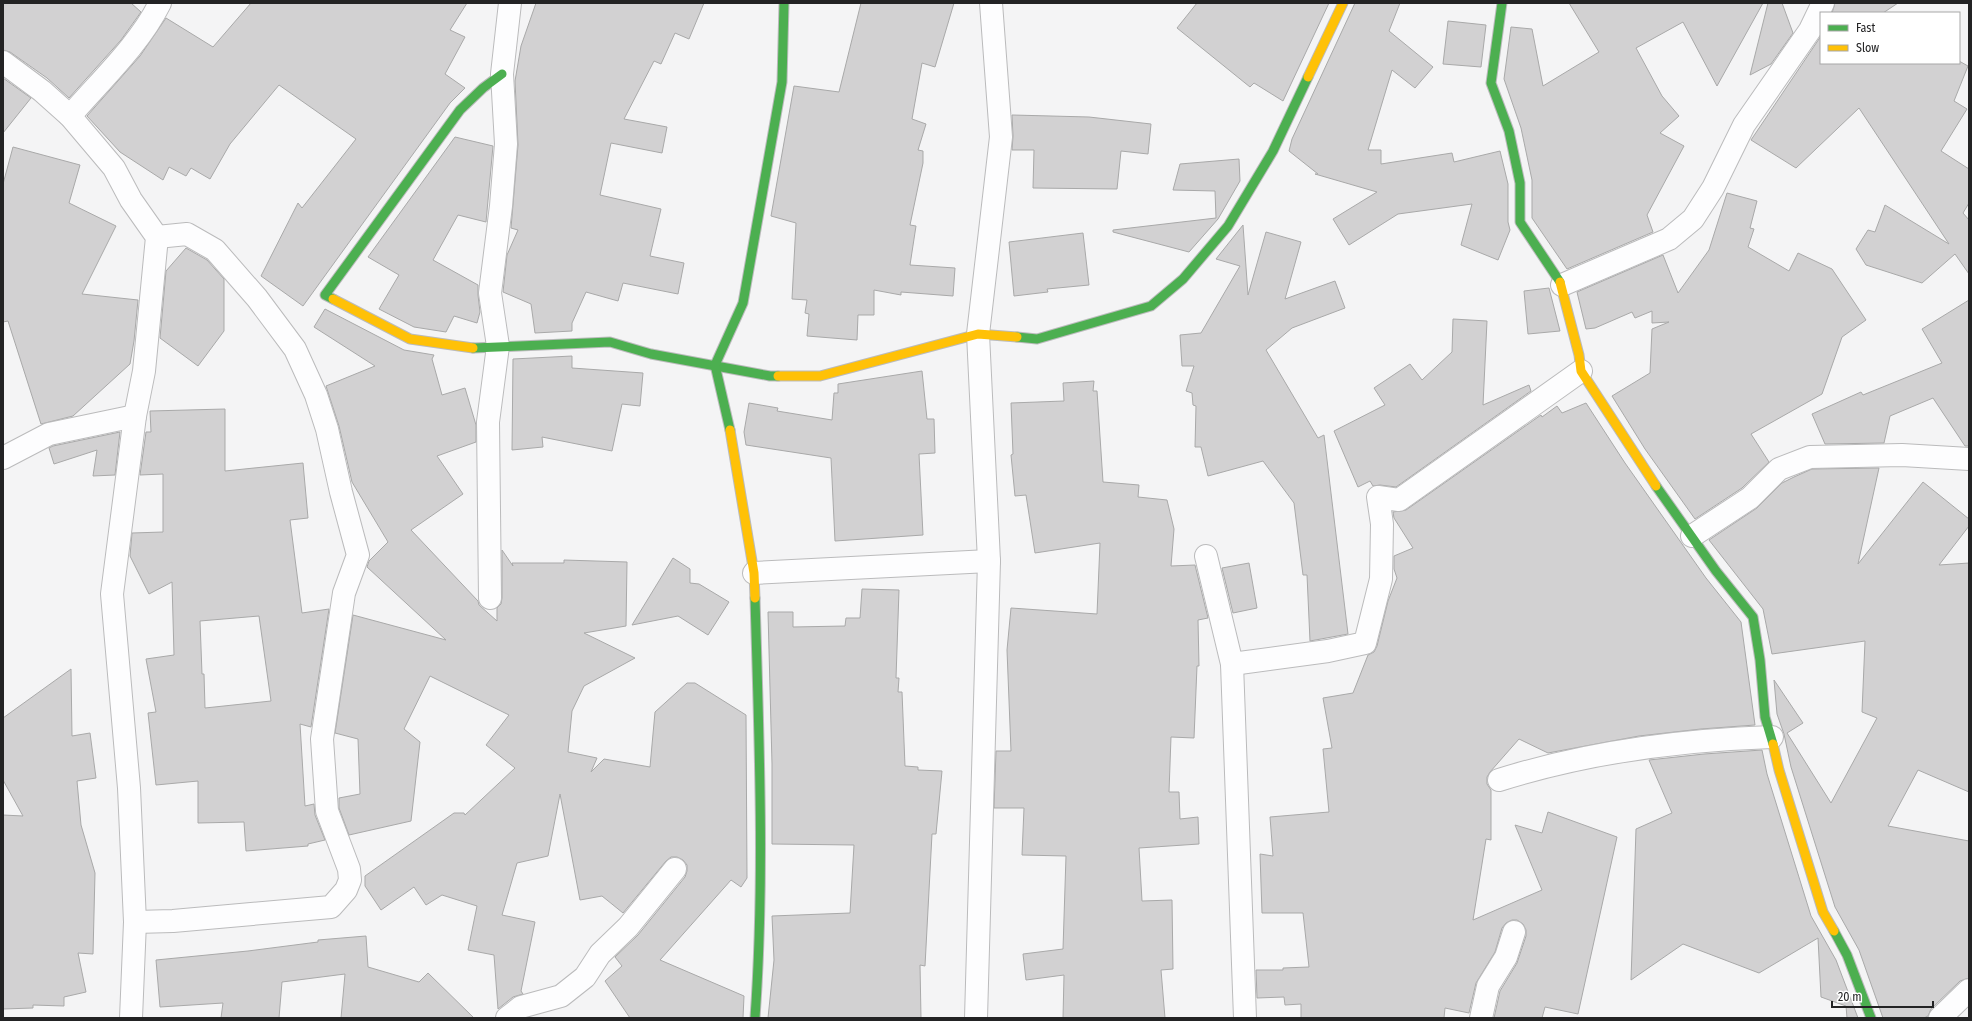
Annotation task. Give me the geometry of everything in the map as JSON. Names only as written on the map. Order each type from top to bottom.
[{"type":"street","points":[[70,116],[151,21],[160,3]]},
{"type":"street","points":[[490,598],[488,422],[498,346],[490,293],[501,206],[506,144],[502,74],[510,3]]},
{"type":"street","points":[[755,1018],[759,961],[760,764],[754,573],[731,432],[715,365],[743,303],[782,82],[784,3]]},
{"type":"street","points":[[976,1018],[989,561],[978,334],[1000,136],[991,3]]},
{"type":"street","points":[[502,74],[483,88],[460,110],[325,295],[410,339],[472,348],[610,342],[651,354],[770,376],[820,376],[978,334],[1037,339],[1151,306],[1183,279],[1228,226],[1273,151],[1343,3]]},
{"type":"street","points":[[1502,3],[1491,83],[1509,131],[1519,175],[1520,222],[1562,285],[1579,355],[1581,371],[1635,456],[1716,571],[1753,617],[1760,660],[1765,717],[1772,737],[1779,770],[1823,912],[1847,955],[1871,1018]]},
{"type":"street","points":[[1562,285],[1669,239],[1693,219],[1713,188],[1744,125],[1810,30],[1823,3]]},
{"type":"street","points":[[3,62],[42,91],[70,116],[114,168],[131,200],[157,237],[144,371],[135,416],[112,594],[129,788],[135,922],[131,1018]]},
{"type":"street","points":[[135,922],[173,921],[331,907],[346,890],[350,880],[349,869],[327,811],[322,739],[344,593],[358,555],[340,492],[327,429],[316,395],[295,349],[257,298],[215,250],[187,234],[157,237]]},
{"type":"street","points":[[1232,664],[1328,651],[1365,643],[1381,579],[1382,524],[1378,497],[1399,500],[1581,371]]},
{"type":"street","points":[[3,458],[49,434],[135,416]]},
{"type":"street","points":[[1692,536],[1750,498],[1779,469],[1810,457],[1902,454],[1969,460]]},
{"type":"street","points":[[1206,556],[1232,664],[1244,1018]]},
{"type":"street","points":[[754,573],[989,561]]},
{"type":"street","points":[[1499,780],[1533,769],[1621,750],[1721,739],[1772,737]]},
{"type":"street","points":[[507,1018],[521,1007],[560,996],[584,977],[600,954],[628,927],[675,869]]},
{"type":"street","points":[[1481,1018],[1488,986],[1506,957],[1514,932]]},
{"type":"street","points":[[1940,1018],[1969,990]]},
{"type":"building","points":[[3,3],[131,3],[141,12],[121,40],[69,98],[47,78],[10,52],[3,50]]},
{"type":"building","points":[[251,3],[467,3],[450,30],[465,37],[445,74],[465,88],[450,103],[303,306],[261,276],[298,203],[302,208],[356,139],[279,85],[230,144],[210,179],[191,168],[186,176],[169,167],[163,180],[120,152],[87,116],[140,56],[166,18],[213,47]]},
{"type":"building","points":[[536,3],[704,3],[689,39],[675,33],[661,64],[654,61],[624,119],[667,127],[662,153],[611,143],[600,195],[661,209],[650,256],[684,263],[678,294],[623,283],[618,301],[586,292],[572,323],[572,331],[535,333],[531,304],[503,292],[507,255],[518,230],[511,228],[518,145],[515,81],[521,46]]},
{"type":"building","points":[[861,3],[954,3],[935,67],[922,63],[912,119],[926,124],[918,150],[923,151],[923,163],[910,225],[916,226],[910,265],[955,268],[953,296],[901,292],[901,295],[874,290],[874,315],[858,315],[857,340],[807,336],[809,314],[805,313],[807,300],[792,299],[796,223],[771,216],[794,86],[839,92]]},
{"type":"building","points":[[1197,3],[1329,3],[1283,101],[1254,83],[1250,87],[1177,28]]},
{"type":"building","points":[[1355,3],[1400,3],[1389,31],[1433,67],[1415,88],[1392,70],[1368,150],[1381,150],[1381,164],[1452,153],[1454,162],[1500,151],[1508,184],[1508,222],[1510,230],[1498,260],[1461,245],[1472,204],[1398,214],[1349,245],[1333,219],[1377,192],[1315,174],[1318,174],[1289,151],[1292,139]]},
{"type":"building","points":[[1569,3],[1763,3],[1717,86],[1683,22],[1636,48],[1662,96],[1679,116],[1660,133],[1684,146],[1647,215],[1653,232],[1567,269],[1532,218],[1532,180],[1521,128],[1504,79],[1511,27],[1532,29],[1543,86],[1599,52]]},
{"type":"building","points":[[1768,3],[1782,3],[1793,33],[1771,64],[1750,75]]},
{"type":"building","points":[[1835,3],[1898,3],[1884,12],[1832,12]]},
{"type":"building","points":[[1448,21],[1486,25],[1481,67],[1443,64]]},
{"type":"building","points":[[1820,37],[1820,64],[1960,64],[1960,62],[1968,66],[1954,101],[1967,109],[1941,151],[1969,169],[1969,203],[1963,213],[1969,220],[1969,274],[1955,254],[1922,283],[1866,265],[1856,249],[1868,230],[1875,232],[1885,205],[1949,244],[1859,108],[1796,168],[1751,140]]},
{"type":"building","points":[[3,78],[31,98],[3,133]]},
{"type":"building","points":[[1012,115],[1089,117],[1151,124],[1148,154],[1121,151],[1117,189],[1033,188],[1034,150],[1012,150]]},
{"type":"building","points":[[455,137],[493,146],[486,222],[458,215],[433,260],[478,285],[480,312],[477,323],[454,316],[446,332],[414,327],[379,309],[399,275],[368,257]]},
{"type":"building","points":[[13,147],[80,165],[69,203],[116,226],[82,294],[138,300],[130,364],[73,416],[41,424],[8,321],[3,322],[3,184]]},
{"type":"building","points":[[1239,159],[1240,181],[1218,219],[1189,252],[1113,232],[1113,230],[1216,218],[1215,191],[1173,190],[1180,164]]},
{"type":"building","points":[[1727,193],[1757,201],[1750,228],[1754,229],[1748,247],[1789,271],[1798,253],[1832,269],[1866,320],[1842,337],[1822,394],[1751,434],[1769,462],[1742,488],[1695,519],[1645,449],[1612,396],[1650,373],[1652,329],[1669,322],[1652,323],[1652,311],[1635,318],[1632,312],[1595,328],[1586,329],[1577,292],[1663,255],[1678,293],[1709,250]]},
{"type":"building","points":[[1243,225],[1248,295],[1266,232],[1301,242],[1285,299],[1335,281],[1345,308],[1292,328],[1266,350],[1318,438],[1324,435],[1348,634],[1310,641],[1307,575],[1303,575],[1294,503],[1263,461],[1208,476],[1201,447],[1195,447],[1196,406],[1193,405],[1192,393],[1186,391],[1194,366],[1182,366],[1180,335],[1201,333],[1240,266],[1216,259]]},
{"type":"building","points":[[1083,233],[1089,285],[1047,289],[1048,292],[1014,296],[1009,242]]},
{"type":"building","points":[[186,248],[207,260],[224,279],[224,331],[198,366],[160,338],[166,271]]},
{"type":"building","points":[[1549,288],[1560,331],[1528,334],[1524,291]]},
{"type":"building","points":[[1969,300],[1969,446],[1965,446],[1933,398],[1890,416],[1884,443],[1825,444],[1812,414],[1861,392],[1863,395],[1942,363],[1922,329]]},
{"type":"building","points":[[325,309],[404,350],[434,355],[432,359],[442,395],[465,388],[476,425],[476,442],[437,456],[463,494],[411,530],[478,601],[479,605],[497,621],[497,608],[501,604],[502,598],[502,550],[513,566],[512,563],[564,563],[564,560],[627,562],[626,626],[584,633],[635,658],[584,686],[572,711],[568,752],[597,758],[591,772],[604,759],[650,767],[655,712],[687,683],[695,683],[746,715],[747,878],[741,887],[731,880],[660,960],[744,996],[743,1018],[630,1018],[605,981],[622,966],[615,957],[638,935],[685,877],[687,865],[683,860],[677,857],[671,857],[623,913],[602,896],[580,900],[560,794],[548,856],[517,863],[502,915],[535,922],[521,991],[523,994],[513,997],[498,1009],[494,955],[468,950],[477,906],[442,895],[426,905],[414,887],[381,910],[365,886],[365,876],[454,813],[464,813],[465,815],[515,768],[486,745],[509,715],[430,676],[404,729],[420,742],[411,821],[349,835],[339,808],[339,798],[360,794],[358,739],[335,733],[353,615],[446,640],[367,567],[369,561],[388,542],[352,482],[339,426],[326,386],[375,366],[314,327]]},
{"type":"building","points":[[1453,319],[1487,321],[1483,405],[1529,385],[1531,391],[1396,487],[1380,485],[1373,486],[1370,481],[1358,487],[1334,431],[1385,405],[1374,388],[1410,364],[1422,380],[1452,352]]},
{"type":"building","points":[[572,356],[572,368],[643,373],[640,406],[622,404],[612,451],[542,437],[543,447],[512,450],[513,359]]},
{"type":"building","points":[[922,371],[927,419],[934,419],[935,453],[919,454],[923,535],[835,541],[831,458],[746,445],[744,432],[749,403],[778,408],[777,411],[832,420],[834,393],[838,393],[838,384]]},
{"type":"building","points":[[1094,381],[1093,391],[1097,391],[1103,482],[1139,485],[1138,497],[1167,500],[1174,529],[1171,566],[1195,565],[1208,618],[1198,620],[1199,666],[1197,666],[1194,738],[1171,737],[1169,792],[1179,792],[1180,819],[1198,817],[1199,844],[1139,848],[1142,901],[1172,900],[1173,969],[1161,970],[1165,1018],[1063,1018],[1064,975],[1026,980],[1023,954],[1063,949],[1066,856],[1022,855],[1024,808],[994,808],[996,751],[1011,751],[1007,650],[1011,608],[1097,614],[1100,543],[1035,553],[1026,495],[1015,496],[1011,455],[1013,454],[1011,403],[1064,401],[1063,383]]},
{"type":"building","points":[[1586,403],[1625,463],[1706,578],[1741,622],[1755,725],[1639,736],[1548,753],[1519,739],[1490,772],[1487,777],[1487,784],[1491,790],[1491,840],[1486,839],[1473,920],[1542,890],[1515,825],[1542,833],[1548,812],[1617,837],[1578,1014],[1545,1007],[1542,1018],[1494,1018],[1500,991],[1517,963],[1526,936],[1526,930],[1523,924],[1517,920],[1512,920],[1506,923],[1502,928],[1495,952],[1476,983],[1469,1013],[1445,1008],[1444,1018],[1301,1018],[1301,1004],[1285,1005],[1284,997],[1257,998],[1256,970],[1283,970],[1283,968],[1309,967],[1303,913],[1262,913],[1260,854],[1273,856],[1270,817],[1329,812],[1323,749],[1332,748],[1323,698],[1353,693],[1368,655],[1374,652],[1377,646],[1388,601],[1397,578],[1394,569],[1394,556],[1413,548],[1394,518],[1393,512],[1406,510],[1541,415],[1542,417],[1557,406],[1562,413]]},
{"type":"building","points":[[225,409],[225,471],[303,463],[308,518],[290,520],[302,613],[329,609],[311,727],[300,724],[305,806],[314,804],[315,815],[325,840],[308,844],[308,846],[246,851],[244,822],[198,823],[198,781],[156,785],[148,713],[156,712],[146,659],[174,655],[172,582],[149,594],[130,556],[132,533],[163,532],[163,474],[140,475],[146,432],[151,432],[150,411]],"holes":[[[259,616],[271,701],[205,708],[200,621]]]},
{"type":"building","points":[[120,432],[115,475],[93,476],[97,450],[54,464],[49,448],[53,446]]},
{"type":"building","points":[[1879,468],[1858,564],[1923,482],[1969,519],[1969,526],[1939,565],[1969,563],[1969,792],[1918,770],[1888,826],[1969,841],[1969,978],[1960,981],[1931,1009],[1928,1016],[1924,1018],[1883,1018],[1859,950],[1835,907],[1791,767],[1784,734],[1777,714],[1774,680],[1803,723],[1787,733],[1831,803],[1877,718],[1862,712],[1865,641],[1772,654],[1763,609],[1709,540],[1757,508],[1782,483],[1812,469]]},
{"type":"building","points":[[673,558],[690,569],[690,583],[699,584],[729,602],[708,635],[678,616],[632,625]]},
{"type":"building","points":[[1249,563],[1257,608],[1233,613],[1222,568]]},
{"type":"building","points":[[862,589],[899,590],[896,678],[899,678],[898,692],[902,692],[905,766],[918,767],[918,770],[942,771],[936,834],[932,834],[925,966],[920,965],[921,1018],[768,1018],[774,960],[772,916],[850,913],[854,845],[772,844],[772,764],[768,612],[793,612],[793,627],[845,626],[846,618],[860,618]]},
{"type":"building","points":[[71,669],[72,736],[90,733],[96,778],[77,781],[81,825],[95,873],[93,954],[78,953],[86,992],[64,997],[64,1006],[33,1005],[33,1008],[3,1009],[3,815],[23,816],[3,780],[3,718]]},
{"type":"building","points":[[1762,750],[1767,774],[1811,916],[1836,960],[1858,1018],[1847,1018],[1846,1006],[1821,997],[1818,938],[1759,973],[1683,944],[1631,980],[1636,829],[1672,813],[1649,760]]},
{"type":"building","points":[[366,936],[368,967],[419,982],[428,973],[474,1018],[341,1018],[345,974],[282,982],[279,1018],[221,1018],[223,1003],[160,1007],[156,960],[248,951],[318,942],[318,940]]},
{"type":"traffic: fast","points":[[730,430],[715,365],[743,303],[782,82],[784,3]]},
{"type":"traffic: fast","points":[[1502,3],[1491,83],[1509,131],[1520,183],[1520,222],[1560,282]]},
{"type":"traffic: fast","points":[[333,299],[325,295],[460,110],[483,88],[502,74]]},
{"type":"traffic: fast","points":[[1017,337],[1037,339],[1151,306],[1183,279],[1228,226],[1273,151],[1308,77]]},
{"type":"traffic: fast","points":[[473,348],[610,342],[651,354],[770,376],[778,376]]},
{"type":"traffic: fast","points":[[1656,486],[1716,571],[1753,617],[1760,660],[1765,717],[1773,744]]},
{"type":"traffic: fast","points":[[755,598],[760,808],[760,913],[755,1018]]},
{"type":"traffic: fast","points":[[1834,931],[1847,955],[1871,1018]]},
{"type":"traffic: slow","points":[[1308,77],[1343,3]]},
{"type":"traffic: slow","points":[[1560,282],[1579,355],[1581,371],[1656,486]]},
{"type":"traffic: slow","points":[[333,299],[410,339],[473,348]]},
{"type":"traffic: slow","points":[[778,376],[820,376],[978,334],[1017,337]]},
{"type":"traffic: slow","points":[[730,430],[754,573],[755,598]]},
{"type":"traffic: slow","points":[[1773,744],[1779,770],[1823,912],[1834,931]]}]
